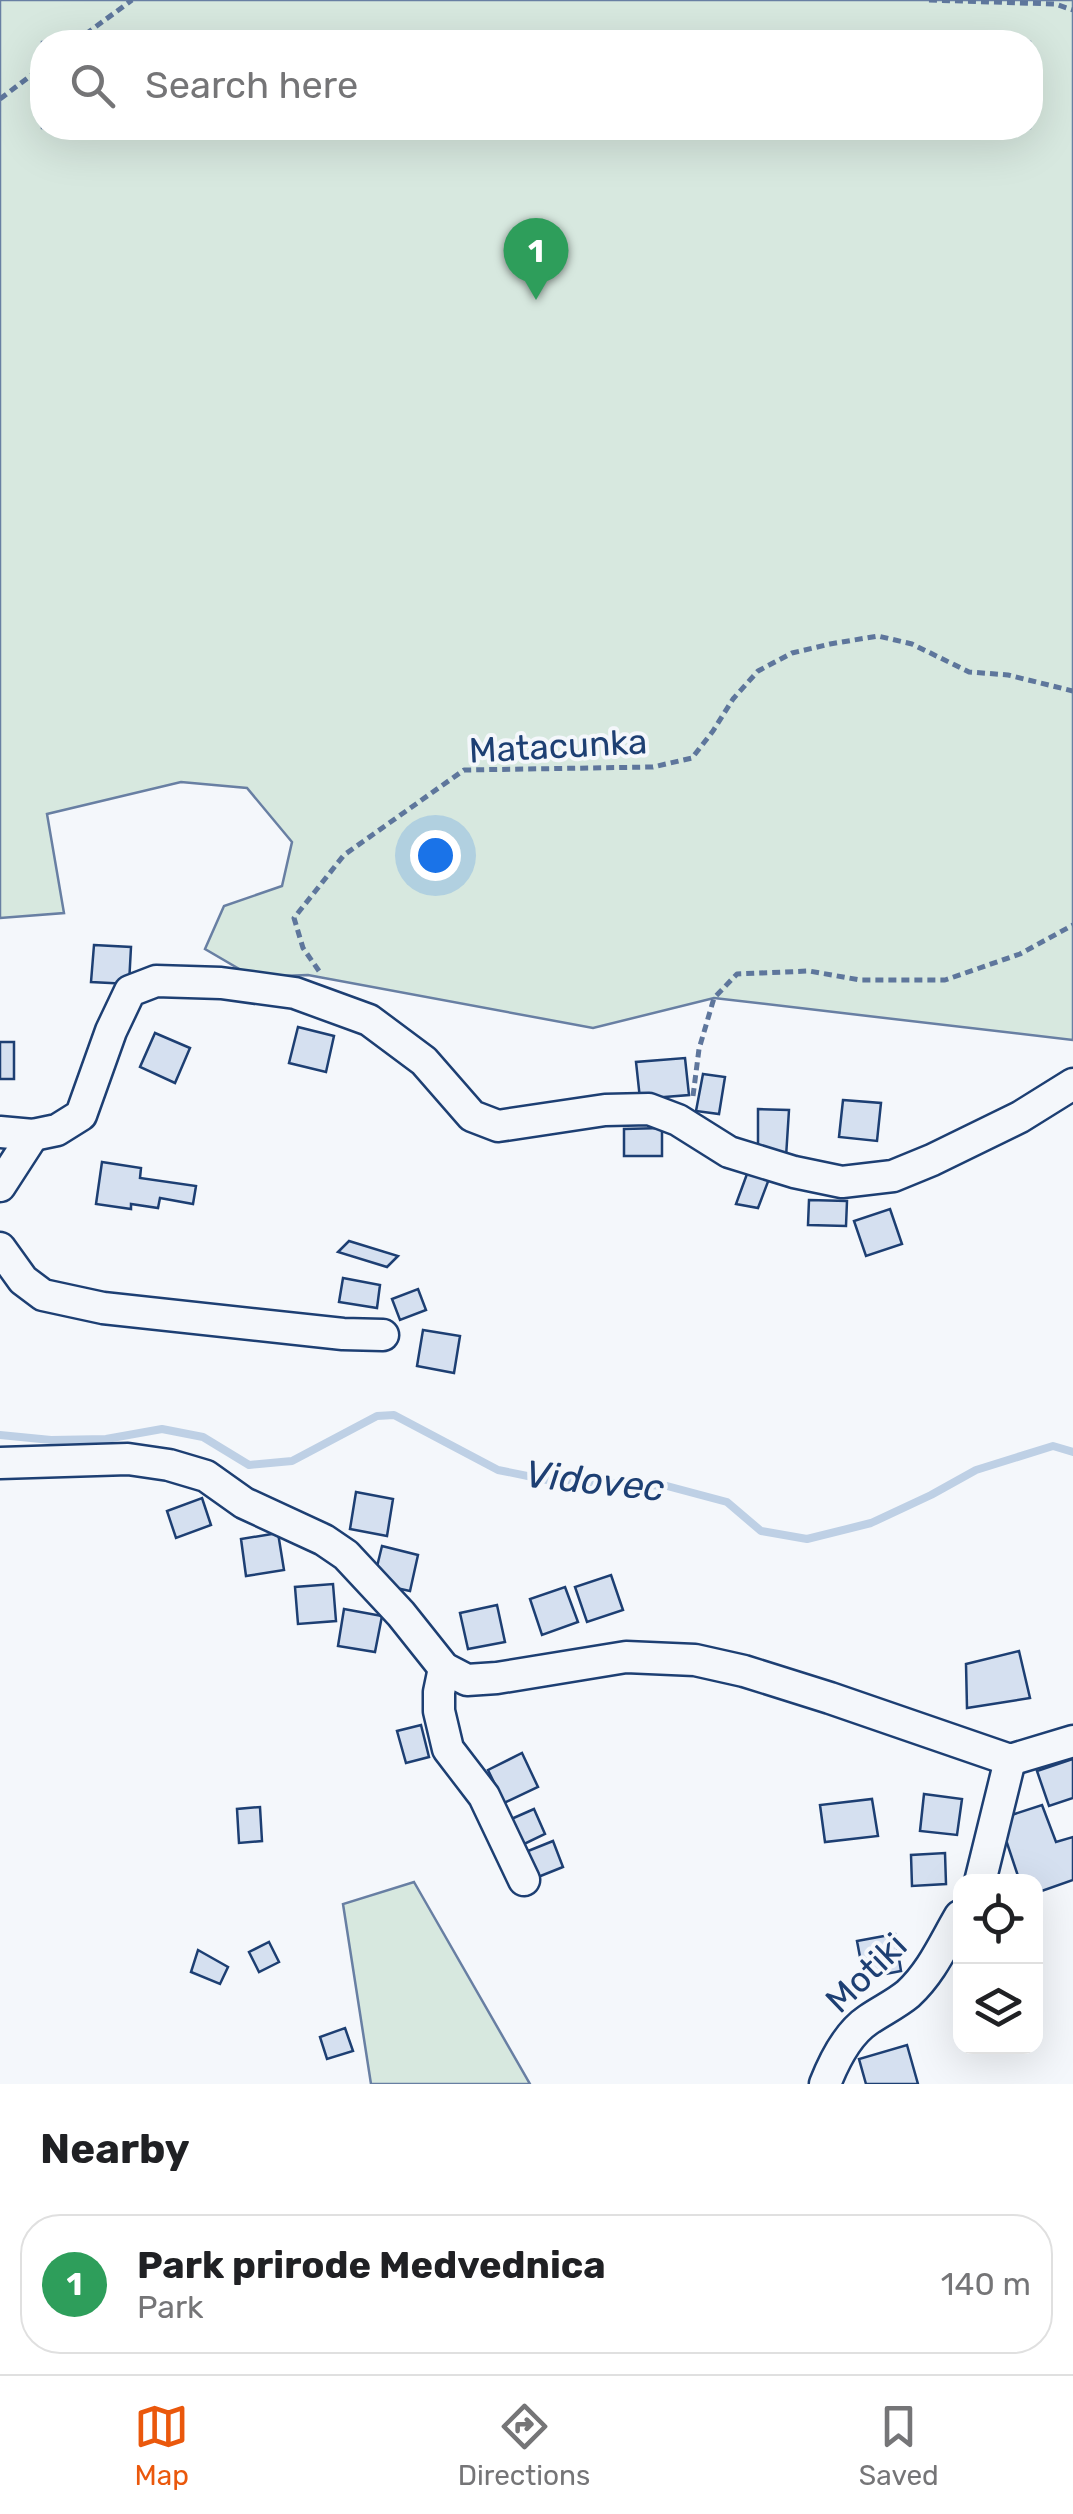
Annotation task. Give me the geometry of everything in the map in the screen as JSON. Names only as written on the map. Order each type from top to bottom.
[{"type":"street","points":[[0,1132],[33,1135],[57,1130],[81,1114],[111,1030],[130,991],[156,980],[221,983],[294,993],[368,1020],[424,1061],[472,1116],[498,1126],[605,1110],[649,1109],[678,1120],[729,1152],[842,1182],[893,1176],[932,1160],[1020,1117],[1073,1084]]},
{"type":"street","points":[[3,1173],[33,1135]]},
{"type":"street","points":[[0,1248],[23,1280],[43,1294],[58,1298],[103,1308],[383,1336]]},
{"type":"street","points":[[0,1462],[128,1459],[206,1476],[244,1503],[324,1540],[346,1556],[401,1614],[444,1668],[467,1680],[626,1656],[695,1660],[812,1692],[1010,1760],[1073,1741]]},
{"type":"street","points":[[444,1668],[439,1712],[448,1749],[484,1796],[524,1880]]},
{"type":"street","points":[[982,1874],[1010,1760]]},
{"type":"street","name":"Motiki","points":[[824,2084],[848,2041],[864,2023],[906,1996],[934,1964],[953,1929]]},
{"type":"path","points":[[92,30],[132,0]]},
{"type":"path","points":[[929,0],[1055,4],[1073,10]]},
{"type":"path","points":[[0,99],[30,76]]},
{"type":"path","name":"Matacunka","points":[[320,973],[303,948],[294,918],[344,855],[464,770],[653,767],[692,758],[714,731],[732,699],[758,670],[792,653],[878,636],[912,644],[969,672],[1008,675],[1073,691]]},
{"type":"path","points":[[678,1120],[689,1113],[714,998],[737,974],[809,970],[860,980],[946,980],[1020,954],[1073,925]]},
{"type":"shaded area","points":[[0,0],[1073,0],[1073,1040],[714,998],[593,1028],[308,975],[253,977],[205,949],[224,906],[282,886],[292,842],[247,788],[181,782],[47,814],[64,913],[0,918]]},
{"type":"shaded area","points":[[414,1882],[530,2084],[371,2084],[343,1904]]},
{"type":"building","points":[[94,945],[131,947],[129,984],[91,982]]},
{"type":"building","points":[[298,1027],[334,1036],[326,1072],[289,1063]]},
{"type":"building","points":[[155,1033],[190,1048],[175,1083],[140,1067]]},
{"type":"building","points":[[0,1042],[14,1042],[14,1079],[0,1079]]},
{"type":"building","points":[[685,1058],[689,1095],[640,1099],[636,1062]]},
{"type":"building","points":[[703,1074],[725,1077],[719,1114],[696,1111]]},
{"type":"building","points":[[843,1100],[881,1103],[877,1141],[839,1137]]},
{"type":"building","points":[[758,1109],[789,1110],[786,1157],[758,1158]]},
{"type":"building","points":[[662,1128],[662,1156],[624,1156],[624,1129]]},
{"type":"building","points":[[102,1162],[141,1168],[140,1178],[196,1186],[193,1204],[160,1198],[158,1208],[96,1204]]},
{"type":"building","points":[[747,1174],[769,1179],[758,1208],[736,1204]]},
{"type":"building","points":[[809,1200],[847,1201],[846,1226],[808,1225]]},
{"type":"building","points":[[890,1209],[902,1244],[866,1256],[854,1221]]},
{"type":"building","points":[[349,1241],[398,1256],[387,1267],[338,1252]]},
{"type":"building","points":[[343,1278],[380,1285],[377,1308],[339,1302]]},
{"type":"building","points":[[418,1289],[426,1310],[400,1320],[392,1299]]},
{"type":"building","points":[[423,1330],[460,1336],[454,1373],[417,1366]]},
{"type":"building","points":[[356,1492],[393,1499],[387,1536],[350,1529]]},
{"type":"building","points":[[202,1498],[211,1525],[176,1538],[167,1511]]},
{"type":"building","points":[[278,1533],[284,1570],[246,1576],[241,1539]]},
{"type":"building","points":[[382,1546],[418,1555],[410,1591],[373,1583]]},
{"type":"building","points":[[611,1575],[623,1610],[587,1622],[575,1587]]},
{"type":"building","points":[[333,1584],[336,1621],[298,1624],[295,1587]]},
{"type":"building","points":[[565,1587],[578,1622],[542,1635],[530,1599]]},
{"type":"building","points":[[497,1605],[505,1642],[468,1649],[460,1613]]},
{"type":"building","points":[[344,1609],[382,1616],[375,1652],[338,1646]]},
{"type":"building","points":[[1019,1651],[1030,1698],[967,1708],[966,1664]]},
{"type":"building","points":[[421,1725],[429,1757],[406,1763],[397,1731]]},
{"type":"building","points":[[522,1753],[538,1787],[504,1803],[488,1770]]},
{"type":"building","points":[[1073,1759],[1073,1798],[1049,1806],[1037,1771]]},
{"type":"building","points":[[924,1794],[962,1799],[957,1835],[920,1831]]},
{"type":"building","points":[[872,1799],[878,1836],[825,1842],[820,1805]]},
{"type":"building","points":[[1042,1805],[1056,1842],[1073,1837],[1073,1880],[1043,1891],[1043,1874],[1017,1874],[999,1819]]},
{"type":"building","points":[[260,1807],[262,1841],[239,1843],[237,1809]]},
{"type":"building","points":[[534,1809],[545,1834],[520,1846],[509,1820]]},
{"type":"building","points":[[553,1841],[563,1867],[533,1879],[523,1853]]},
{"type":"building","points":[[945,1853],[946,1884],[912,1886],[911,1855]]},
{"type":"building","points":[[895,1934],[901,1971],[864,1978],[857,1941]]},
{"type":"building","points":[[269,1942],[279,1962],[259,1972],[249,1952]]},
{"type":"building","points":[[198,1950],[228,1967],[220,1984],[191,1972]]},
{"type":"building","points":[[345,2028],[353,2051],[327,2059],[320,2037]]},
{"type":"building","points":[[907,2045],[918,2084],[866,2084],[859,2059]]},
{"type":"waterway","name":"Vidovec","points":[[0,1435],[51,1440],[106,1439],[162,1429],[203,1437],[249,1465],[292,1461],[377,1416],[394,1415],[498,1470],[547,1480],[667,1486],[727,1502],[761,1531],[807,1539],[871,1523],[976,1470],[1053,1446],[1073,1452]]},
{"type":"place","name":"Park prirode Medvednica","points":[[536,300]]}]
